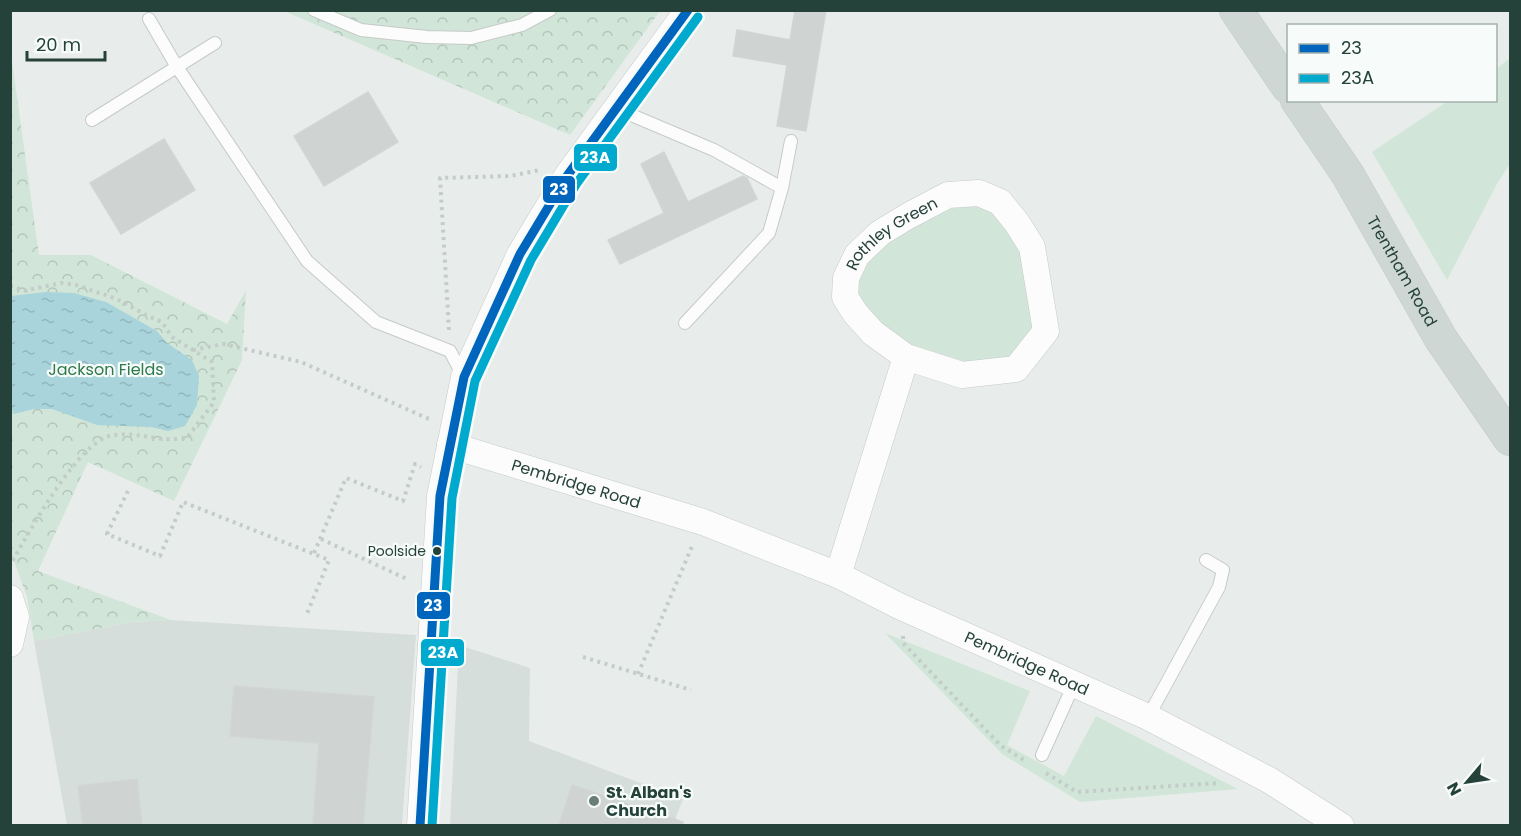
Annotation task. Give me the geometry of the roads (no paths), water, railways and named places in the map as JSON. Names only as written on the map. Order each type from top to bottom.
[{"type":"main road","points":[[1236,10],[1287,86]]},
{"type":"main road","name":"Trentham Road","points":[[1298,102],[1348,175],[1441,339],[1510,439]]},
{"type":"street","points":[[420,825],[440,496],[464,377],[520,254],[567,176],[688,10]]},
{"type":"street","name":"Rothley Green","points":[[979,193],[1000,202],[1032,247],[1046,331],[1016,369],[962,375],[906,357],[873,333],[855,313],[845,297],[846,278],[857,255],[880,233],[948,195],[979,193]]},
{"type":"street","points":[[838,575],[906,357]]},
{"type":"street","name":"Pembridge Road","points":[[452,437],[703,522],[838,575],[899,606],[1148,717],[1269,780],[1341,825]]},
{"type":"street","points":[[10,598],[16,617],[10,644]]},
{"type":"lane","points":[[314,10],[361,30],[427,37],[471,38],[522,25],[550,10]]},
{"type":"lane","points":[[149,19],[177,67],[307,261],[376,322],[450,351],[464,377]]},
{"type":"lane","points":[[92,120],[215,43]]},
{"type":"lane","points":[[617,109],[714,150],[782,188]]},
{"type":"lane","points":[[685,323],[770,233],[777,212],[791,141]]},
{"type":"lane","points":[[1148,717],[1219,586],[1223,570],[1206,560]]},
{"type":"lane","points":[[1041,755],[1074,684]]},
{"type":"water","points":[[46,292],[74,293],[106,302],[157,331],[167,343],[192,360],[199,376],[197,405],[185,426],[168,431],[151,427],[97,425],[52,409],[34,409],[14,414],[10,404],[11,296]]},
{"type":"place","name":"Poolside","points":[[437,551]]},
{"type":"place","name":"St. Alban's Church","points":[[594,801]]},
{"type":"park label","name":"Jackson Fields","points":[[106,369]]}]
